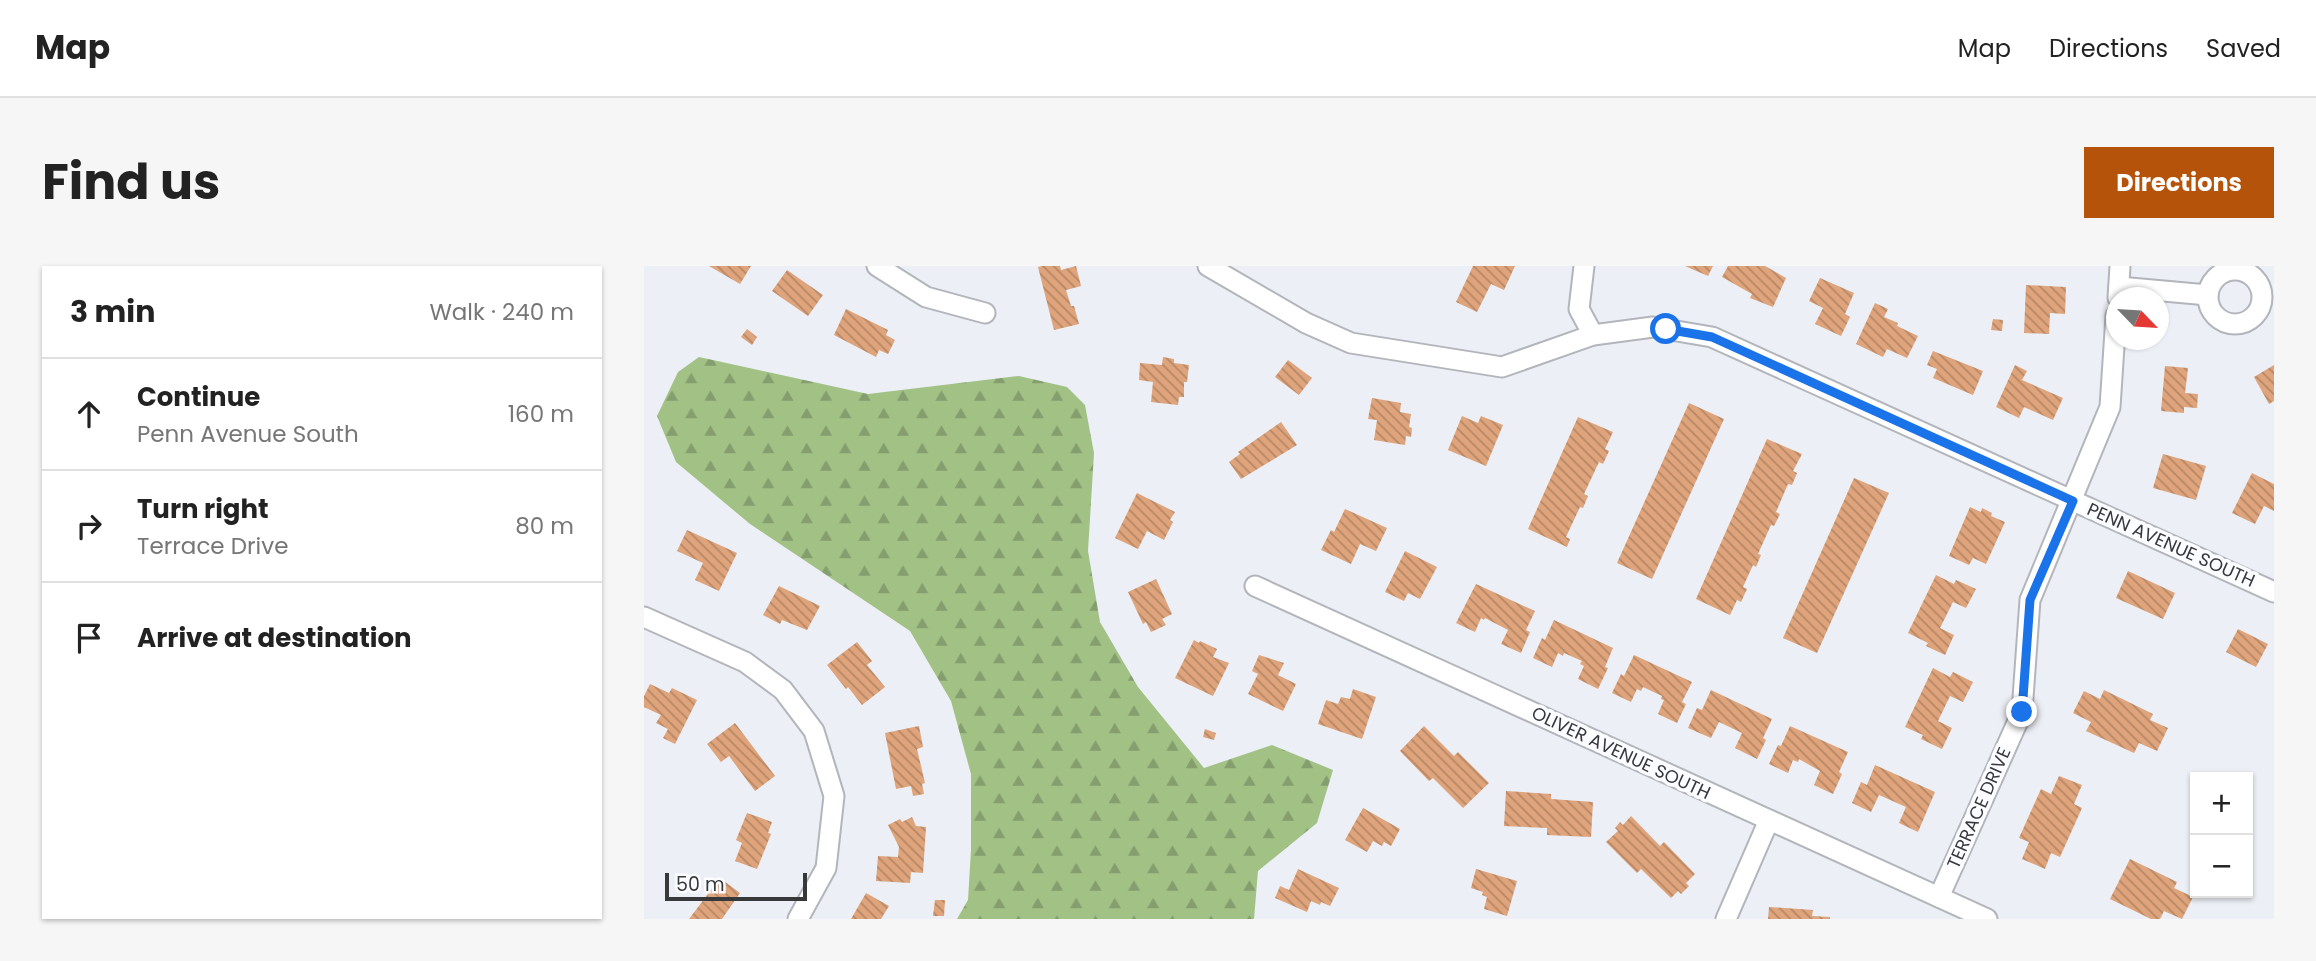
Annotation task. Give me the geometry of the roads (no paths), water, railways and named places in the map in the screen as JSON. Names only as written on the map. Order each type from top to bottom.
[{"type":"street","points":[[877,266],[926,297],[985,313]]},
{"type":"street","name":"PENN AVENUE SOUTH","points":[[1208,266],[1306,323],[1351,343],[1502,367],[1593,335],[1653,327],[1712,337],[2274,592]]},
{"type":"street","points":[[1584,266],[1579,309],[1593,335]]},
{"type":"street","points":[[2118,287],[2120,266]]},
{"type":"street","points":[[2169,294],[2208,295]]},
{"type":"street","name":"TERRACE DRIVE","points":[[1939,897],[2022,712],[2030,600],[2110,407],[2114,350]]},
{"type":"street","name":"OLIVER AVENUE SOUTH","points":[[1255,586],[1987,919]]},
{"type":"street","points":[[644,617],[745,662],[783,690],[814,731],[834,796],[826,867],[798,919]]},
{"type":"street","points":[[1726,919],[1769,820]]}]
